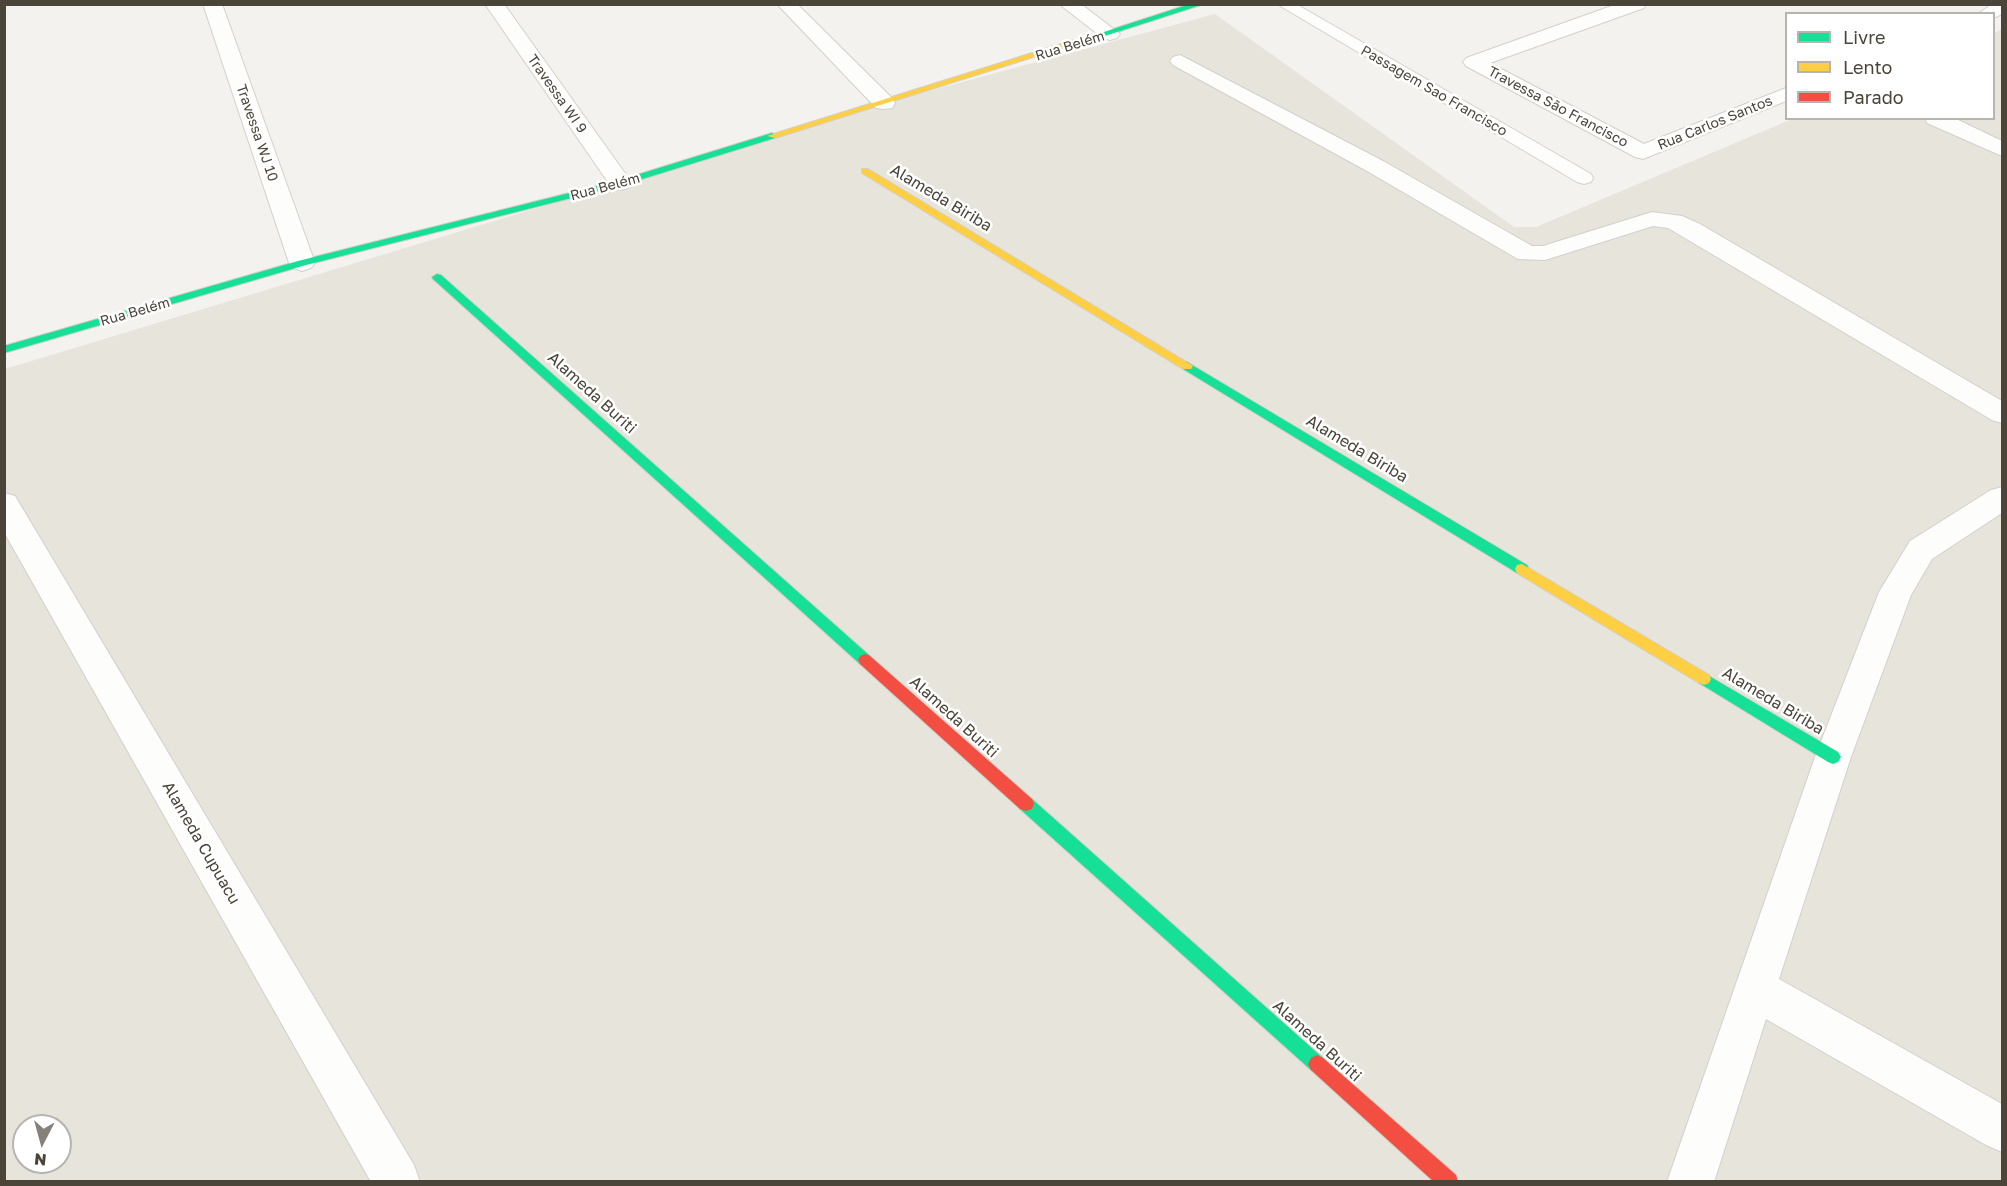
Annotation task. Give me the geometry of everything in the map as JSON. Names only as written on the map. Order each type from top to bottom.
[{"type":"street","name":"Travessa WJ 10","points":[[212,4],[302,263]]},
{"type":"street","name":"Travessa WI 9","points":[[494,4],[620,183]]},
{"type":"street","points":[[786,4],[884,103]]},
{"type":"street","points":[[1068,4],[1110,34]]},
{"type":"street","name":"Rua Belém","points":[[4,350],[302,263],[620,183],[1110,34],[1200,4]]},
{"type":"street","name":"Travessa São Francisco","points":[[1637,4],[1473,62],[1643,152]]},
{"type":"street","points":[[1180,61],[1375,166],[1527,254],[1545,253],[1652,219],[1673,221],[1691,229],[2002,413]]},
{"type":"street","name":"Rua Carlos Santos","points":[[1643,152],[1785,94]]},
{"type":"street","points":[[1939,120],[2002,149]]},
{"type":"street","name":"Alameda Biriba","points":[[865,171],[1833,757]]},
{"type":"street","name":"Alameda Buriti","points":[[437,277],[1449,1182]]},
{"type":"street","points":[[1690,1182],[1833,757],[1894,592],[1921,550],[2002,498]]},
{"type":"street","name":"Alameda Cupuacu","points":[[4,504],[397,1182]]},
{"type":"street","points":[[1755,989],[2002,1129]]},
{"type":"lane","name":"Passagem Sao Francisco","points":[[1284,4],[1584,178]]},
{"type":"shaded area","points":[[1215,14],[1514,227],[1536,227],[1790,120],[1995,120],[1995,32],[2002,29],[2002,1181],[5,1182],[5,369],[884,103]]},
{"type":"traffic: fast","points":[[1077,42],[1200,4]]},
{"type":"traffic: fast","points":[[4,350],[302,263],[620,183],[772,136]]},
{"type":"traffic: fast","points":[[437,277],[865,660]]},
{"type":"traffic: fast","points":[[1187,366],[1522,569]]},
{"type":"traffic: fast","points":[[1704,679],[1833,757]]},
{"type":"traffic: fast","points":[[1026,804],[1317,1064]]},
{"type":"traffic: slow","points":[[772,136],[1077,42]]},
{"type":"traffic: slow","points":[[865,171],[1187,366]]},
{"type":"traffic: slow","points":[[1522,569],[1704,679]]},
{"type":"traffic: jam","points":[[865,660],[1026,804]]},
{"type":"traffic: jam","points":[[1317,1064],[1449,1182]]}]
